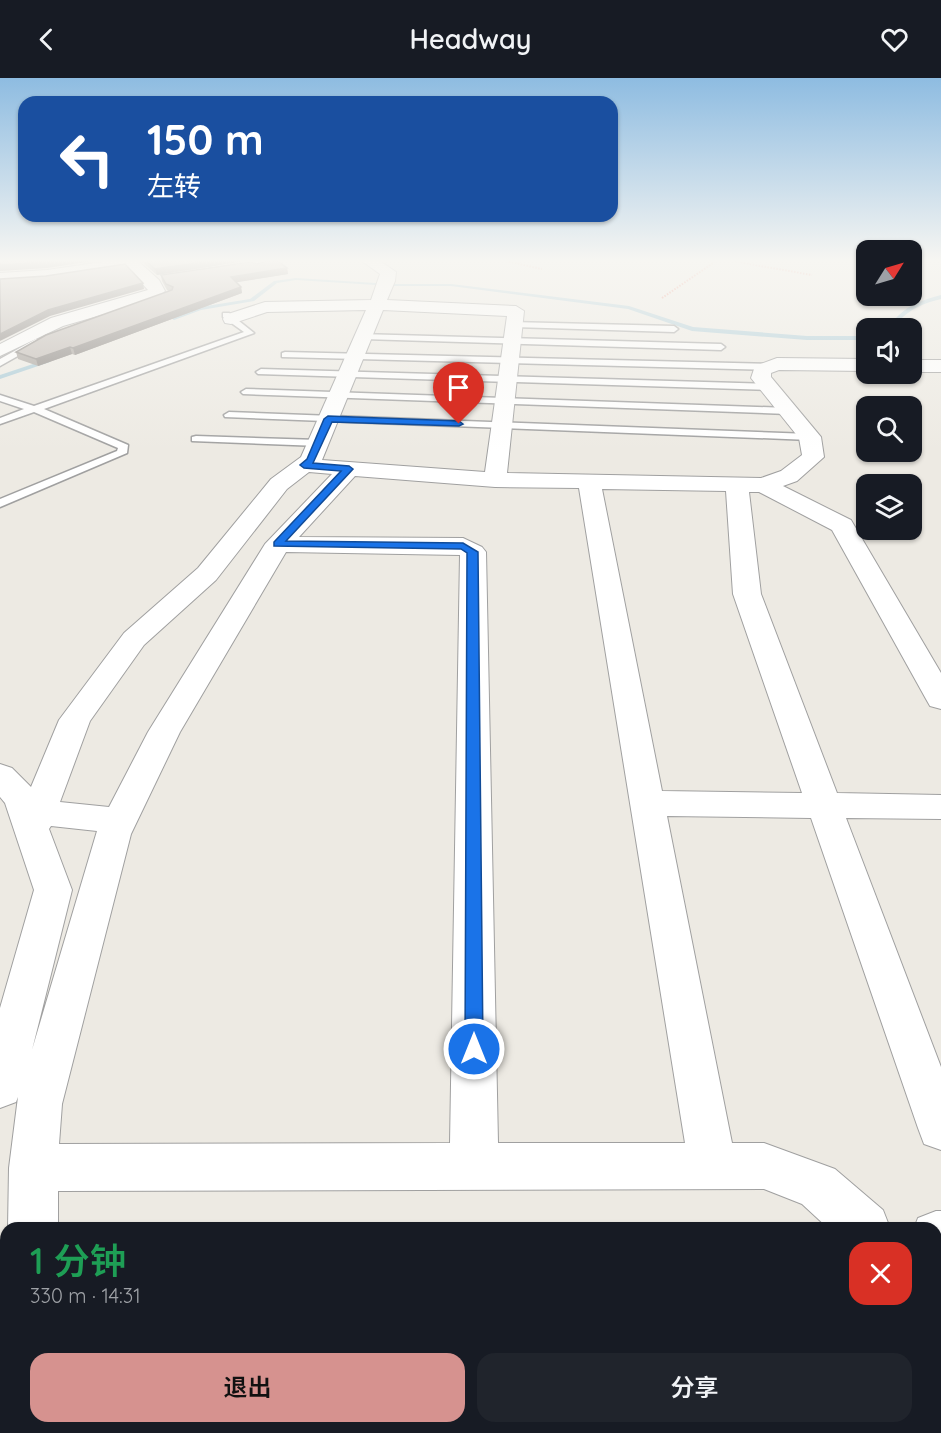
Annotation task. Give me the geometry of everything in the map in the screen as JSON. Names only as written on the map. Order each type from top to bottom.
[{"type":"street","points":[[0,351],[53,324]]},
{"type":"street","points":[[35,820],[75,720],[134,639],[207,574],[279,484],[311,460],[368,324]]},
{"type":"street","points":[[495,480],[514,324]]},
{"type":"street","points":[[304,465],[495,480],[750,485],[789,476],[813,457],[810,437],[788,411],[770,377],[777,364],[856,366]]},
{"type":"street","points":[[922,366],[941,366]]},
{"type":"street","points":[[33,1222],[33,1168],[39,1104],[113,834],[164,732],[278,544],[349,469]]},
{"type":"street","points":[[589,482],[713,1167]]},
{"type":"street","points":[[750,485],[842,525],[941,699]]},
{"type":"street","points":[[750,485],[747,594],[941,1128]]},
{"type":"street","points":[[278,544],[463,546],[473,552],[474,1167]]},
{"type":"street","points":[[0,776],[21,798],[35,820],[53,890],[0,1086]]},
{"type":"street","points":[[647,802],[941,807]]},
{"type":"street","points":[[35,820],[120,821]]},
{"type":"street","points":[[33,1168],[764,1166],[818,1186],[858,1222]]},
{"type":"lane","points":[[0,363],[44,337],[81,324]]},
{"type":"lane","points":[[0,422],[250,333],[238,324]]},
{"type":"lane","points":[[246,392],[351,366],[513,332],[674,328]]},
{"type":"lane","points":[[513,332],[721,346]]},
{"type":"lane","points":[[285,355],[351,366],[505,401],[788,411]]},
{"type":"lane","points":[[261,372],[510,360],[770,377]]},
{"type":"lane","points":[[351,366],[507,380],[770,377]]},
{"type":"lane","points":[[0,398],[35,409],[124,447],[122,453],[0,503]]},
{"type":"lane","points":[[229,415],[810,437]]},
{"type":"lane","points":[[196,439],[319,443]]},
{"type":"building","points":[[0,324],[20,324],[0,334]]},
{"type":"building","points":[[76,324],[138,324],[36,359],[16,352],[46,335]]},
{"type":"waterway","points":[[678,324],[692,329],[807,338],[856,338]]},
{"type":"waterway","points":[[0,377],[48,361]]},
{"type":"route","points":[[459,424],[328,419],[311,460],[304,465],[349,469],[278,544],[463,546],[473,552],[474,1049]]}]
